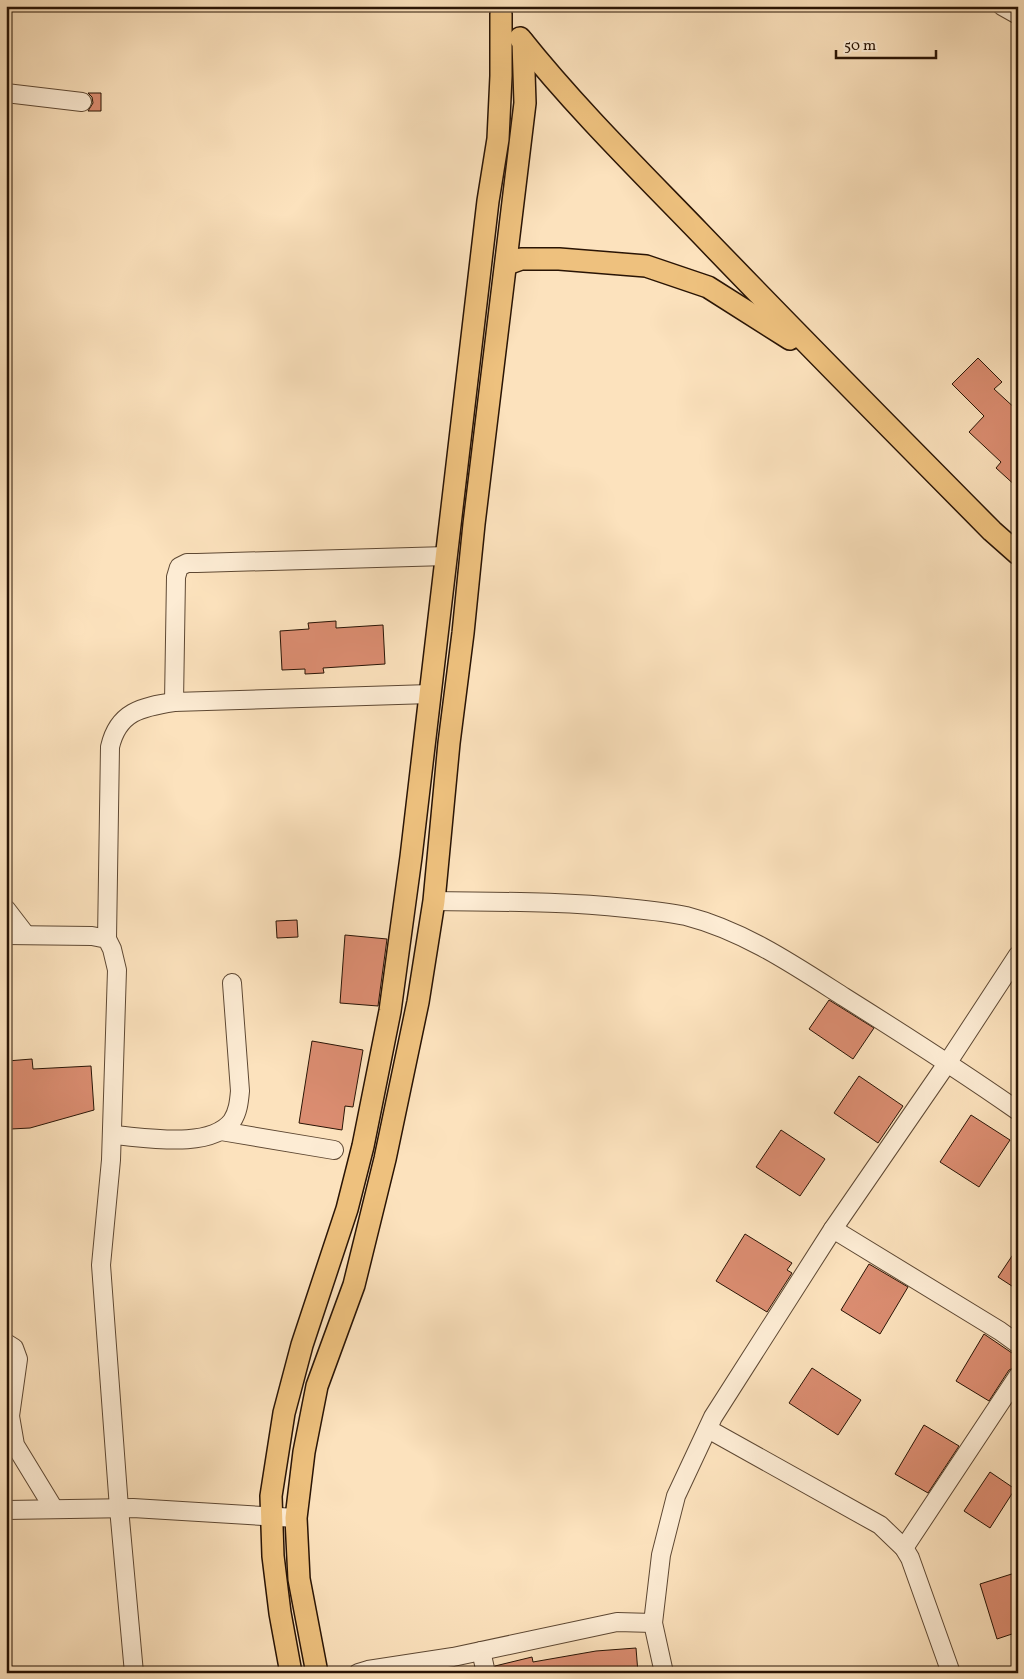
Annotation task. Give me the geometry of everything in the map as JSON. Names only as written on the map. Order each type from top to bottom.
[{"type":"main road","points":[[498,10],[572,99],[822,360],[992,531],[1018,554]]},
{"type":"main road","points":[[291,1673],[280,1613],[273,1556],[271,1496],[284,1413],[302,1346],[347,1209],[363,1146],[388,1021],[411,857],[488,201],[498,139],[501,76],[498,10]]},
{"type":"main road","points":[[317,1673],[299,1579],[296,1518],[304,1452],[317,1386],[354,1284],[385,1159],[418,1002],[434,901],[449,743],[464,633],[474,524],[526,103],[523,42]]},
{"type":"main road","points":[[507,264],[521,260],[559,259],[646,266],[708,287],[822,360]]},
{"type":"street","points":[[1002,6],[1018,14]]},
{"type":"street","points":[[6,93],[82,102]]},
{"type":"street","points":[[174,702],[176,577],[179,567],[186,563],[447,556]]},
{"type":"street","points":[[134,1673],[119,1508],[101,1264],[112,1135],[117,970],[108,939],[110,748],[113,734],[122,720],[132,713],[150,706],[174,702],[430,694]]},
{"type":"street","points":[[434,901],[587,904],[686,916],[714,925],[757,943],[948,1062],[1018,1111]]},
{"type":"street","points":[[6,909],[26,935]]},
{"type":"street","points":[[6,935],[92,936],[108,939]]},
{"type":"street","points":[[664,1673],[653,1623],[661,1555],[676,1496],[714,1417],[833,1230],[948,1062],[1018,955]]},
{"type":"street","points":[[112,1135],[189,1140],[207,1137],[221,1131],[232,1121],[238,1108],[240,1092],[232,983]]},
{"type":"street","points":[[221,1131],[334,1150]]},
{"type":"street","points":[[833,1230],[1000,1331],[1018,1344]]},
{"type":"street","points":[[6,1343],[14,1348],[18,1359],[10,1416],[15,1445],[54,1509]]},
{"type":"street","points":[[904,1548],[1018,1376]]},
{"type":"street","points":[[708,1430],[880,1525],[904,1548],[910,1558],[951,1673]]},
{"type":"street","points":[[6,1510],[119,1508],[296,1518]]},
{"type":"street","points":[[358,1673],[453,1657],[617,1622],[653,1623]]},
{"type":"street","points":[[481,1651],[486,1673]]},
{"type":"building","points":[[88,93],[101,93],[101,111],[88,111],[93,103],[92,97]]},
{"type":"building","points":[[978,358],[1002,382],[994,389],[1018,411],[1018,488],[996,468],[1001,462],[969,432],[984,416],[952,384]]},
{"type":"building","points":[[336,621],[336,628],[383,625],[385,664],[323,668],[324,673],[305,674],[305,669],[282,670],[280,631],[309,629],[308,623]]},
{"type":"building","points":[[297,920],[298,937],[277,938],[276,921]]},
{"type":"building","points":[[345,935],[387,939],[378,1006],[340,1003]]},
{"type":"building","points":[[829,1000],[874,1028],[853,1059],[809,1029]]},
{"type":"building","points":[[312,1041],[363,1050],[353,1107],[345,1106],[342,1130],[299,1123]]},
{"type":"building","points":[[32,1059],[33,1069],[91,1066],[94,1110],[30,1128],[11,1129],[7,1061]]},
{"type":"building","points":[[859,1076],[903,1106],[878,1143],[834,1113]]},
{"type":"building","points":[[971,1115],[1010,1140],[979,1187],[940,1162]]},
{"type":"building","points":[[781,1130],[825,1159],[800,1196],[756,1167]]},
{"type":"building","points":[[745,1234],[792,1263],[787,1270],[792,1273],[767,1312],[716,1281]]},
{"type":"building","points":[[1018,1247],[1018,1290],[998,1277]]},
{"type":"building","points":[[869,1264],[908,1287],[880,1334],[841,1310]]},
{"type":"building","points":[[984,1334],[1012,1353],[1018,1354],[1018,1366],[1009,1370],[989,1401],[956,1381]]},
{"type":"building","points":[[812,1368],[861,1400],[838,1435],[789,1403]]},
{"type":"building","points":[[924,1425],[959,1446],[928,1493],[895,1474]]},
{"type":"building","points":[[990,1472],[1015,1489],[990,1528],[964,1511]]},
{"type":"building","points":[[1018,1572],[1018,1632],[997,1639],[980,1584]]},
{"type":"building","points":[[636,1648],[638,1673],[496,1673],[495,1666],[532,1657],[533,1662],[596,1651]]}]
